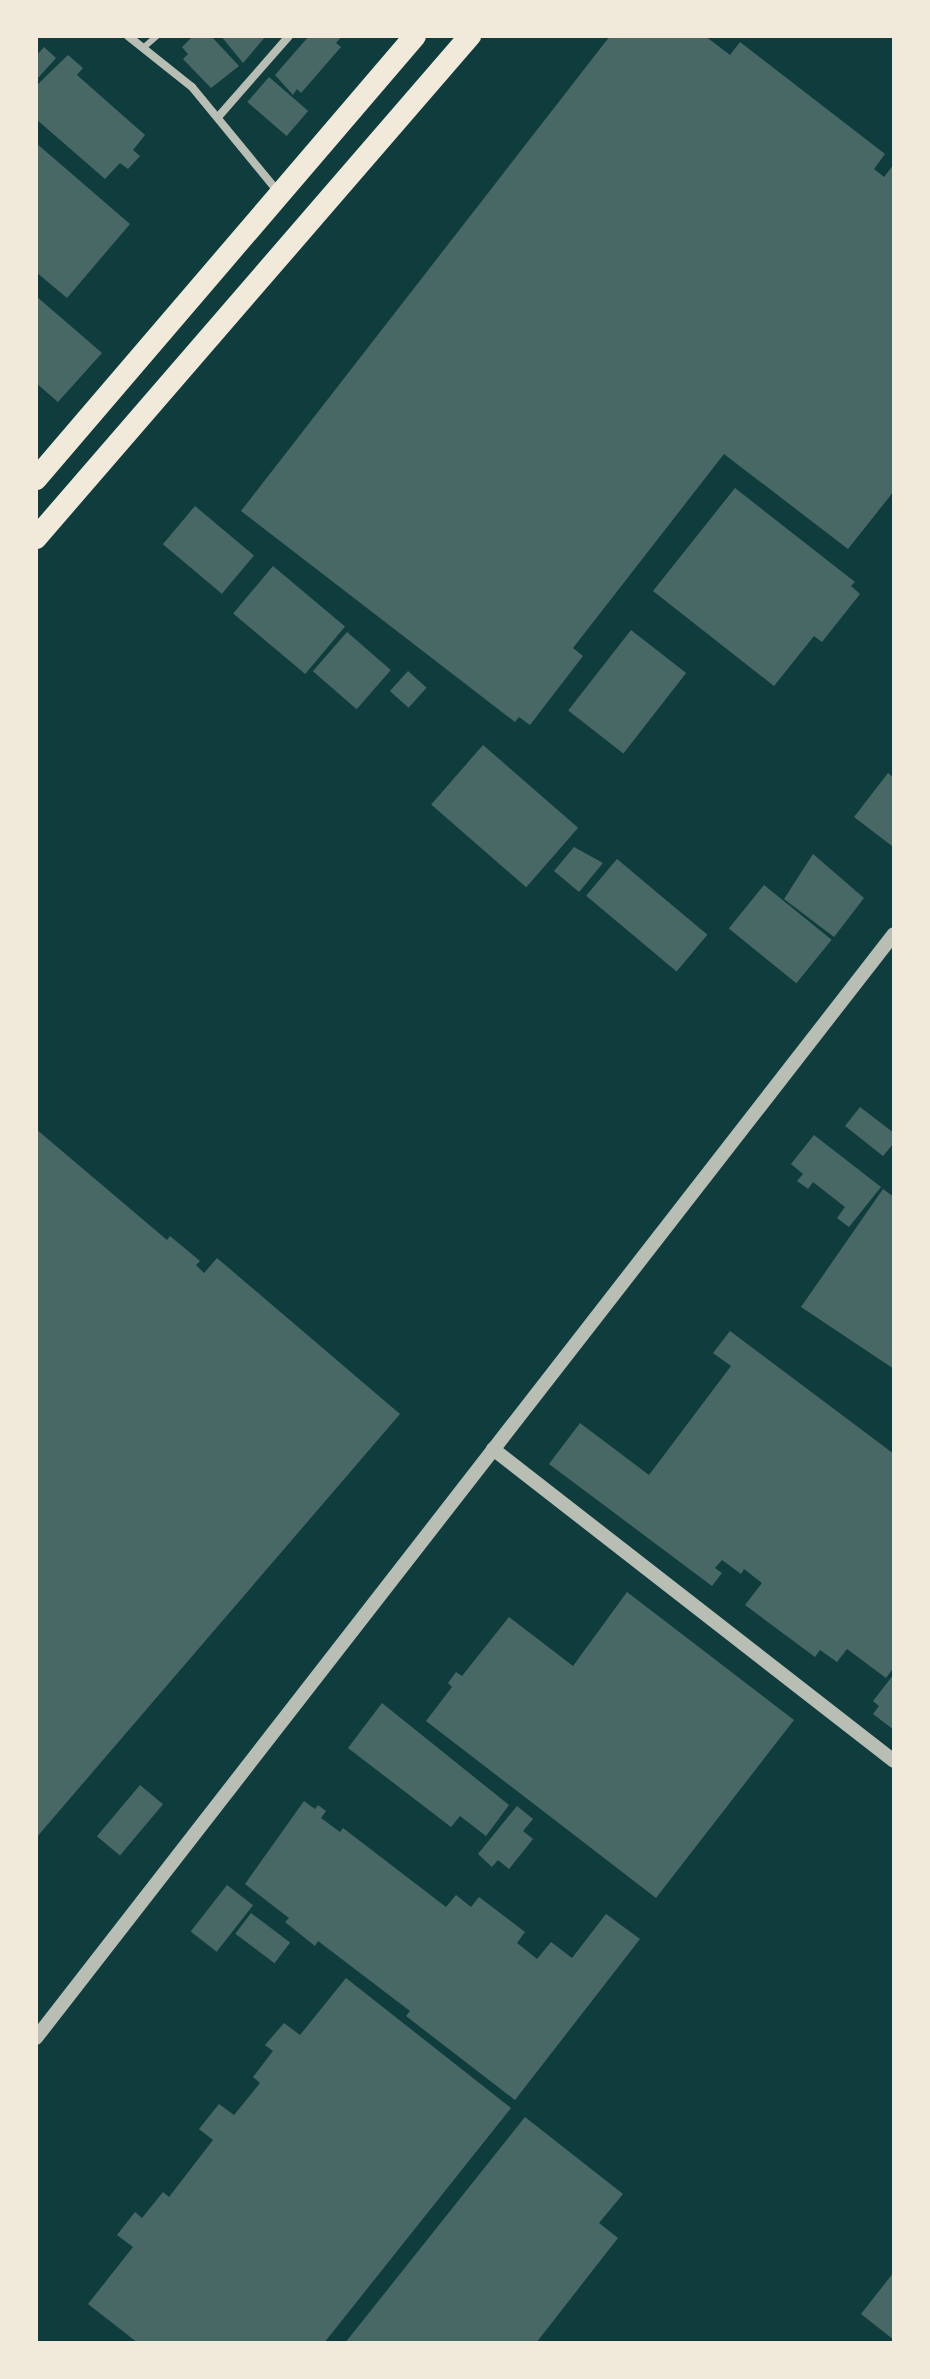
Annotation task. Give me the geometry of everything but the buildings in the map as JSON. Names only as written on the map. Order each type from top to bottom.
[{"type":"highway","points":[[39,469],[415,36]]},
{"type":"highway","points":[[36,538],[470,36]]},
{"type":"street","points":[[128,36],[219,116],[280,193]]},
{"type":"street","points":[[219,116],[289,36]]},
{"type":"street","points":[[36,2038],[894,934]]},
{"type":"street","points":[[493,1449],[894,1761]]},
{"type":"lane","points":[[143,48],[157,36]]}]
